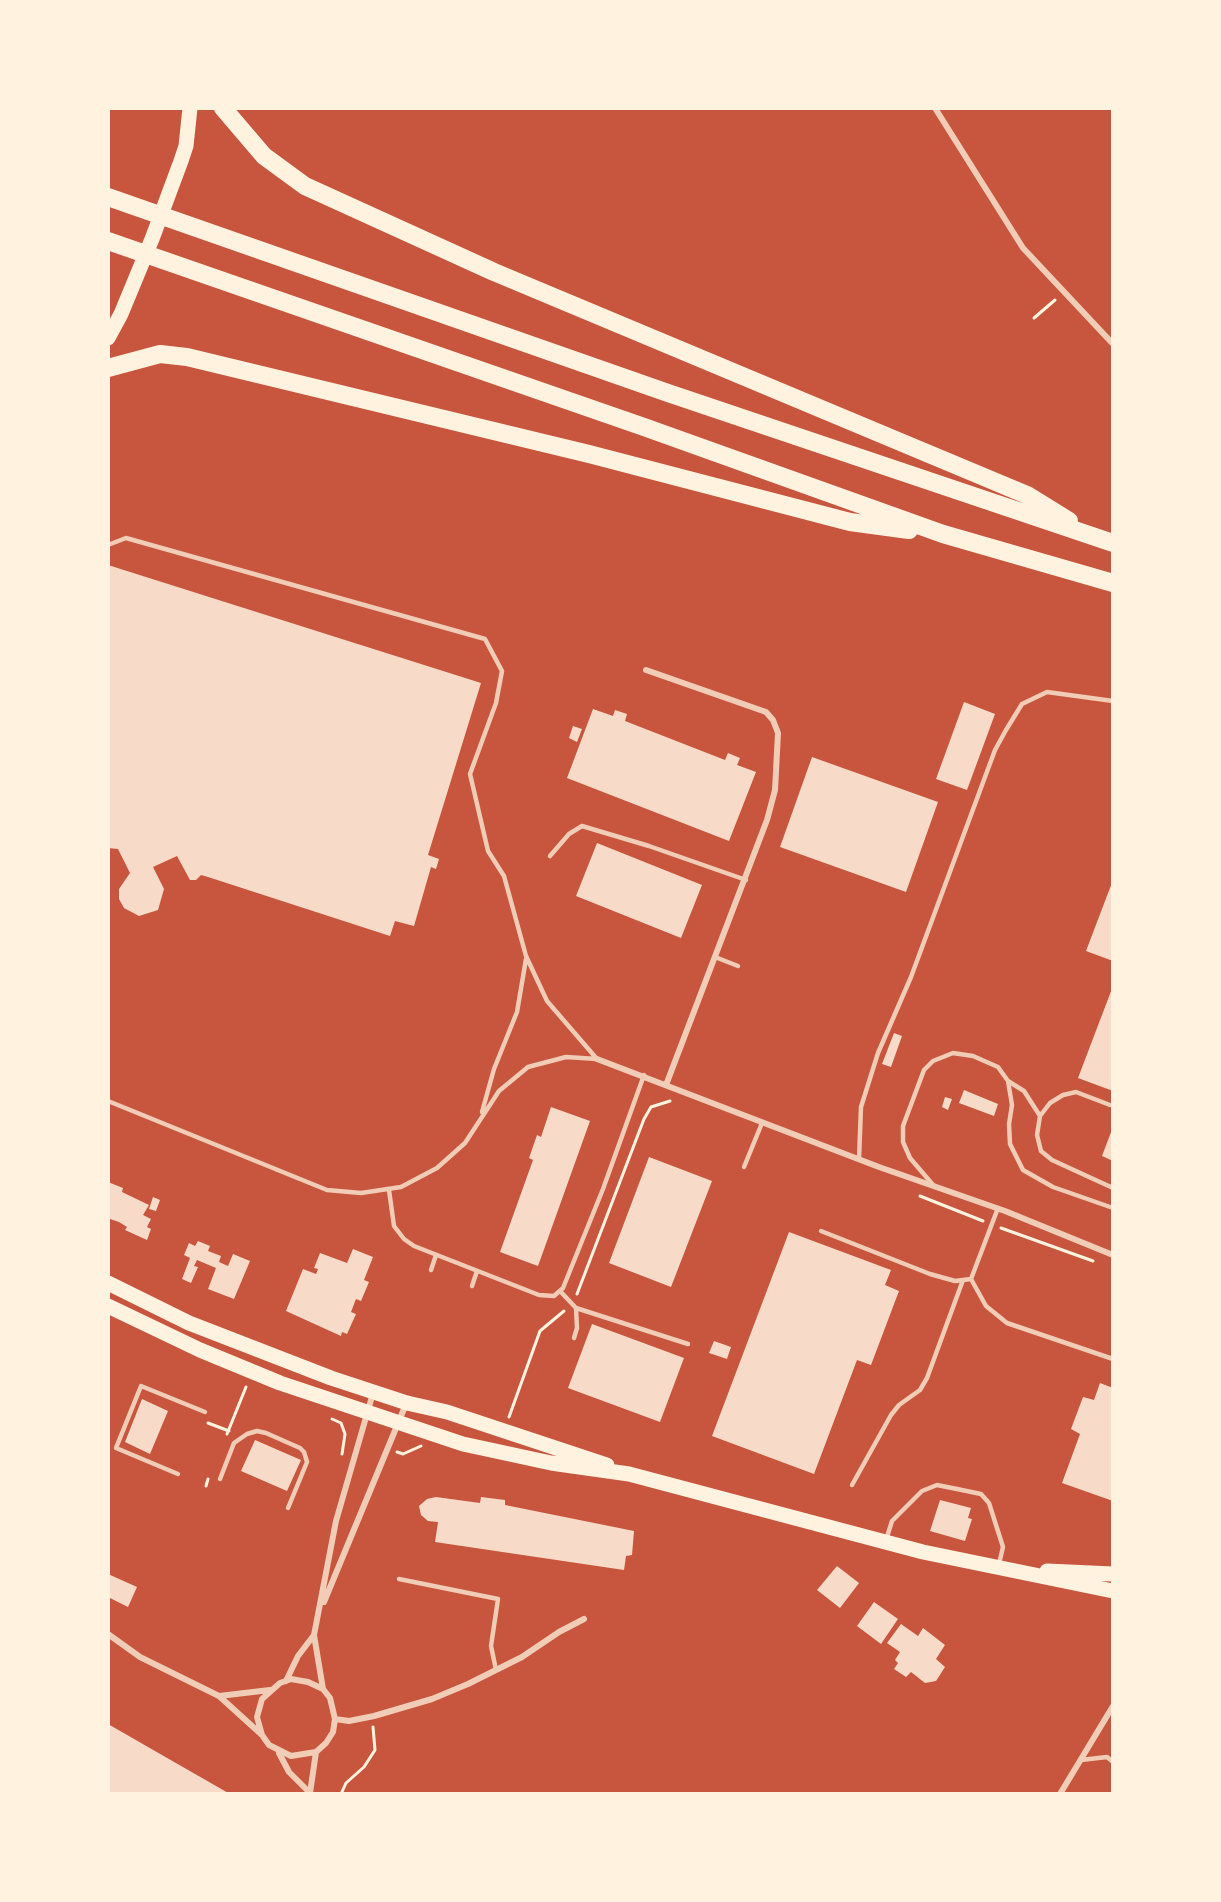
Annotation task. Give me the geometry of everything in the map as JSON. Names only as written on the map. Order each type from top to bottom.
[{"type":"highway","points":[[223,108],[264,156],[305,186],[494,272],[1027,495],[1105,541]]},
{"type":"highway","points":[[108,197],[668,393],[1105,541]]},
{"type":"highway","points":[[108,241],[944,534],[1113,584]]},
{"type":"highway","points":[[108,368],[160,354],[187,357],[578,451],[850,522],[944,534]]},
{"type":"main road","points":[[108,338],[121,314],[181,161],[186,146],[190,108]]},
{"type":"main road","points":[[108,1284],[189,1323],[374,1393],[447,1412],[578,1454],[629,1474]]},
{"type":"main road","points":[[108,1306],[210,1354],[280,1383],[398,1424],[463,1443],[540,1461],[629,1474],[886,1542],[1000,1569],[1113,1591]]},
{"type":"main road","points":[[1000,1569],[1113,1574]]},
{"type":"street","points":[[935,108],[1023,248],[1113,344]]},
{"type":"street","points":[[646,670],[766,712],[773,720],[779,744],[775,790],[746,880],[666,1085]]},
{"type":"street","points":[[597,1059],[644,1075],[762,1123],[998,1208],[1113,1255]]},
{"type":"street","points":[[323,1689],[314,1635],[336,1521],[366,1413],[374,1393]]},
{"type":"street","points":[[319,1614],[390,1449],[407,1403]]},
{"type":"street","points":[[335,1719],[349,1721],[371,1717],[432,1699],[522,1657],[558,1632],[584,1618]]},
{"type":"street","points":[[108,1634],[140,1657],[219,1696],[279,1752],[289,1772],[310,1793]]},
{"type":"street","points":[[286,1681],[298,1656],[314,1635]]},
{"type":"street","points":[[262,1735],[257,1717],[262,1699],[270,1690],[286,1681],[308,1682],[323,1689],[330,1698],[335,1719],[333,1732],[316,1752],[310,1793]]},
{"type":"street","points":[[219,1696],[270,1690]]},
{"type":"street","points":[[1060,1794],[1113,1706]]},
{"type":"street","points":[[279,1752],[291,1756],[316,1752]]},
{"type":"lane","points":[[108,545],[126,538],[485,639],[502,671],[496,703],[470,774],[488,851],[504,876],[526,956],[554,1011],[597,1059]]},
{"type":"lane","points":[[859,1159],[861,1107],[878,1053],[911,976],[995,750],[1006,730],[1022,704],[1047,692],[1113,701]]},
{"type":"lane","points":[[550,856],[569,834],[582,826],[649,846],[746,880]]},
{"type":"lane","points":[[481,1116],[494,1069],[517,1012],[526,956]]},
{"type":"lane","points":[[716,957],[738,966]]},
{"type":"lane","points":[[934,1186],[910,1158],[903,1142],[903,1126],[924,1070],[933,1061],[953,1053],[973,1056],[998,1067],[1008,1081],[1024,1091],[1040,1116]]},
{"type":"lane","points":[[108,1101],[327,1190],[361,1193],[389,1190],[410,1183],[437,1167],[465,1143],[499,1091],[528,1067],[566,1057],[597,1059]]},
{"type":"lane","points":[[389,1190],[394,1226],[404,1239],[436,1255],[539,1295],[554,1296],[560,1291],[603,1189],[644,1075]]},
{"type":"lane","points":[[1008,1081],[1012,1105],[1009,1124],[1010,1144],[1023,1170],[1053,1187],[1113,1208]]},
{"type":"lane","points":[[1110,1105],[1076,1092],[1050,1103],[1040,1116],[1037,1135],[1041,1151],[1052,1160],[1113,1188]]},
{"type":"lane","points":[[744,1167],[762,1123]]},
{"type":"lane","points":[[998,1208],[971,1279],[986,1306],[1007,1323],[1113,1359]]},
{"type":"lane","points":[[821,1231],[930,1274],[956,1281],[971,1279]]},
{"type":"lane","points":[[431,1270],[436,1255]]},
{"type":"lane","points":[[472,1286],[477,1271]]},
{"type":"lane","points":[[852,1485],[891,1415],[899,1405],[920,1390],[927,1378],[963,1280]]},
{"type":"lane","points":[[560,1291],[576,1308],[688,1344]]},
{"type":"lane","points":[[574,1338],[577,1328],[576,1308]]},
{"type":"lane","points":[[178,1474],[116,1448],[141,1386],[205,1412]]},
{"type":"lane","points":[[220,1479],[234,1443],[247,1434],[257,1431],[266,1433],[300,1448],[308,1462],[288,1508]]},
{"type":"lane","points":[[886,1542],[892,1521],[922,1491],[937,1485],[981,1494],[989,1503],[1004,1547],[1000,1569]]},
{"type":"lane","points":[[399,1580],[498,1599],[491,1646],[496,1670]]},
{"type":"lane","points":[[1081,1760],[1107,1757],[1113,1762]]},
{"type":"path","points":[[1034,318],[1062,292]]},
{"type":"path","points":[[644,1119],[651,1107],[659,1103],[668,1100],[679,1104]]},
{"type":"path","points":[[1018,1235],[1096,1263]]},
{"type":"path","points":[[325,1417],[341,1423],[345,1434],[341,1456]]},
{"type":"path","points":[[202,1420],[229,1431]]},
{"type":"path","points":[[341,1794],[346,1783],[364,1767],[375,1750],[376,1735],[371,1717]]},
{"type":"building","points":[[108,565],[481,683],[428,855],[439,859],[436,869],[431,867],[414,926],[395,921],[390,936],[201,875],[196,880],[190,880],[177,856],[153,867],[164,889],[158,910],[139,916],[124,908],[119,899],[119,889],[130,873],[118,849],[108,848]]},
{"type":"building","points":[[964,702],[995,714],[967,790],[936,779]]},
{"type":"building","points":[[593,709],[613,716],[615,710],[627,714],[625,721],[725,760],[728,753],[740,758],[737,765],[756,772],[729,841],[567,778]]},
{"type":"building","points":[[573,726],[582,729],[577,742],[569,738]]},
{"type":"building","points":[[812,757],[938,802],[906,892],[780,847]]},
{"type":"building","points":[[597,843],[702,885],[681,938],[576,896]]},
{"type":"building","points":[[1113,880],[1113,961],[1086,951]]},
{"type":"building","points":[[1113,986],[1113,1091],[1078,1078]]},
{"type":"building","points":[[894,1033],[902,1036],[891,1067],[882,1064]]},
{"type":"building","points":[[964,1090],[998,1104],[994,1116],[959,1103]]},
{"type":"building","points":[[945,1097],[952,1099],[948,1110],[942,1107]]},
{"type":"building","points":[[551,1107],[590,1121],[538,1266],[500,1252],[533,1160],[529,1158],[537,1135],[541,1137]]},
{"type":"building","points":[[1113,1127],[1113,1161],[1102,1156]]},
{"type":"building","points":[[649,1157],[712,1181],[671,1287],[609,1263]]},
{"type":"building","points":[[108,1182],[123,1188],[122,1192],[149,1205],[143,1215],[151,1219],[147,1227],[151,1229],[147,1240],[125,1230],[127,1227],[119,1222],[110,1219],[108,1223]]},
{"type":"building","points":[[153,1197],[160,1200],[156,1211],[149,1209]]},
{"type":"building","points":[[789,1232],[891,1270],[885,1285],[899,1291],[871,1365],[857,1360],[814,1474],[712,1436]]},
{"type":"building","points":[[198,1241],[210,1246],[208,1251],[221,1256],[219,1262],[228,1266],[233,1254],[250,1261],[234,1299],[208,1289],[216,1268],[197,1260],[194,1266],[198,1267],[191,1283],[182,1279],[190,1258],[184,1255],[189,1243],[195,1246]]},
{"type":"building","points":[[353,1249],[373,1257],[364,1280],[369,1282],[361,1301],[356,1299],[351,1312],[356,1314],[347,1334],[342,1332],[341,1336],[286,1311],[303,1269],[316,1274],[318,1269],[314,1268],[320,1253],[347,1263]]},
{"type":"building","points":[[592,1324],[684,1358],[660,1422],[568,1388]]},
{"type":"building","points":[[714,1341],[731,1347],[727,1359],[709,1353]]},
{"type":"building","points":[[1100,1383],[1113,1388],[1113,1501],[1062,1483],[1080,1434],[1071,1429],[1083,1397],[1094,1400]]},
{"type":"building","points":[[142,1399],[168,1411],[150,1454],[125,1442]]},
{"type":"building","points":[[255,1440],[301,1460],[287,1491],[241,1471]]},
{"type":"building","points":[[436,1497],[480,1503],[481,1497],[505,1500],[505,1505],[634,1531],[632,1555],[626,1556],[624,1570],[435,1542],[438,1522],[428,1521],[421,1515],[419,1506],[427,1499]]},
{"type":"building","points":[[940,1500],[971,1508],[968,1518],[972,1519],[965,1541],[930,1531]]},
{"type":"building","points":[[837,1566],[859,1583],[840,1608],[817,1590]]},
{"type":"building","points":[[108,1574],[137,1587],[128,1607],[108,1597]]},
{"type":"building","points":[[874,1602],[898,1619],[881,1644],[857,1626]]},
{"type":"building","points":[[901,1624],[918,1636],[923,1628],[945,1645],[936,1659],[945,1667],[936,1681],[925,1683],[911,1672],[906,1677],[894,1669],[898,1663],[895,1660],[900,1652],[887,1643]]},
{"type":"building","points":[[108,1724],[148,1747],[230,1794],[108,1794]]}]
